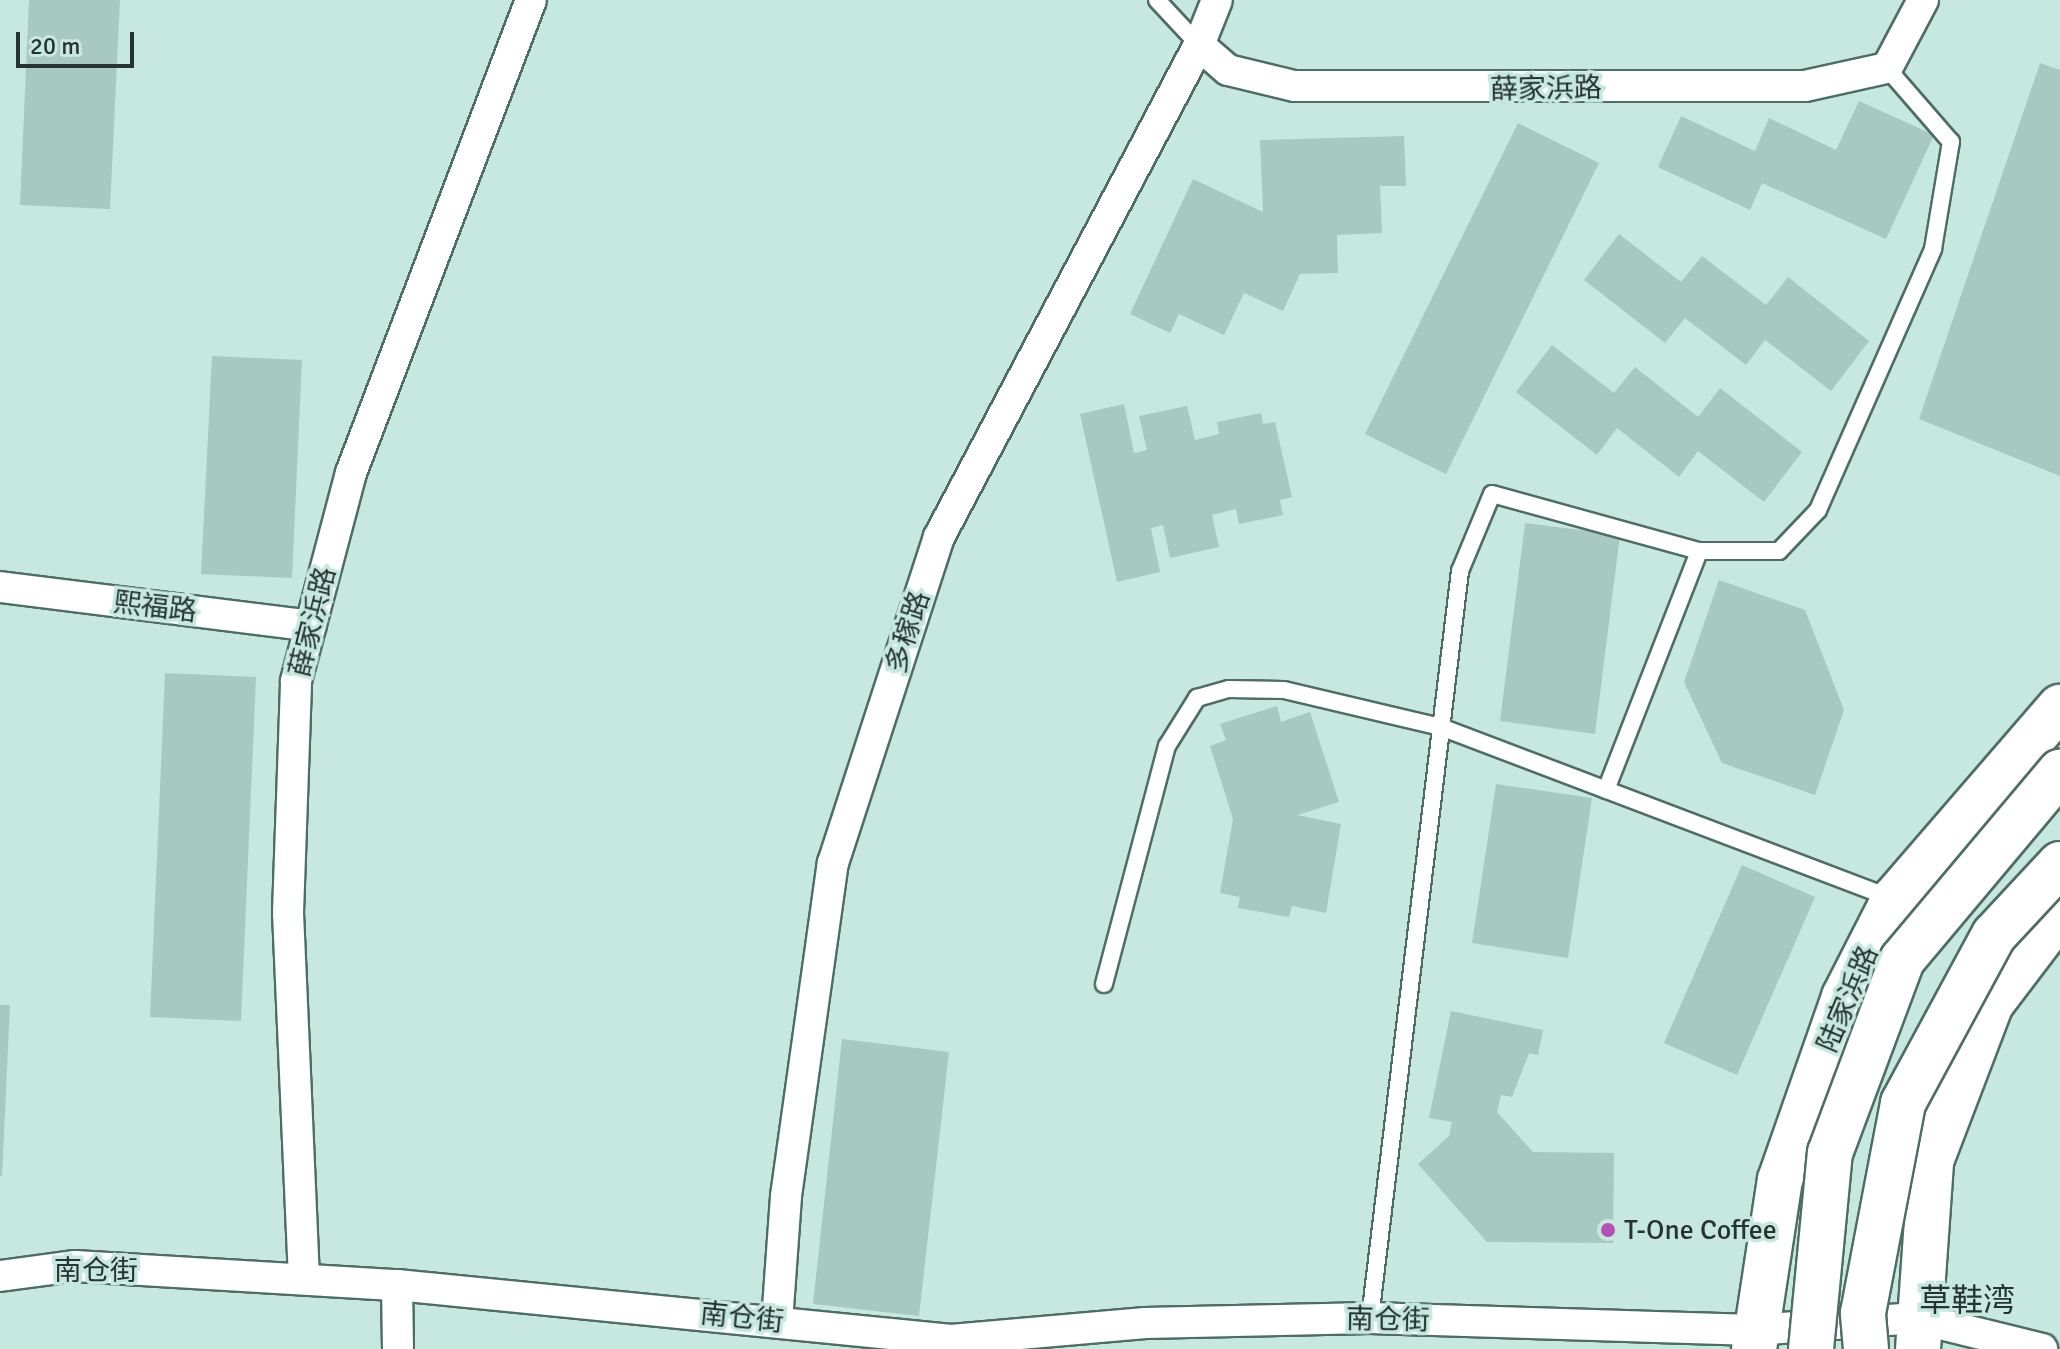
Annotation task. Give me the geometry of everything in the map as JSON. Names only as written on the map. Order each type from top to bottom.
[{"type":"main road","name":"陆家浜路","points":[[1755,1340],[1780,1180],[1844,997],[1894,899],[2060,707]]},
{"type":"main road","points":[[1811,1349],[1830,1153],[1902,960],[2060,772]]},
{"type":"main road","points":[[1866,1349],[1863,1313],[1903,1103],[1994,935],[2060,864]]},
{"type":"main road","points":[[1917,1334],[1931,1161],[1991,1004],[2060,913]]},
{"type":"street","name":"薛家浜路","points":[[304,1279],[288,913],[296,681],[351,473],[531,0]]},
{"type":"street","name":"多稼路","points":[[777,1322],[786,1196],[833,863],[939,537],[1199,45],[1217,0]]},
{"type":"street","points":[[1887,68],[1923,0]]},
{"type":"street","name":"薛家浜路","points":[[1199,45],[1228,70],[1294,86],[1805,86],[1887,68]]},
{"type":"street","name":"熙福路","points":[[0,587],[311,626]]},
{"type":"street","name":"南仓街","points":[[0,1276],[75,1266],[397,1285],[951,1340],[1036,1341],[1145,1323],[1370,1318],[1755,1340],[1917,1334],[2042,1349]]},
{"type":"street","points":[[397,1285],[398,1349]]},
{"type":"lane","name":"薛家浜路","points":[[1157,0],[1199,45]]},
{"type":"lane","points":[[1370,1318],[1460,571],[1492,494],[1699,551],[1779,551],[1818,510],[1933,249],[1951,142],[1887,68]]},
{"type":"lane","points":[[1606,790],[1699,551]]},
{"type":"lane","points":[[1104,984],[1167,746],[1197,698],[1229,689],[1284,690],[1441,727],[1894,899]]},
{"type":"building","points":[[29,0],[120,0],[110,209],[20,205]]},
{"type":"building","points":[[2040,63],[2060,70],[2060,476],[1919,419]]},
{"type":"building","points":[[1859,101],[1934,135],[1886,239],[1762,183],[1750,210],[1658,167],[1681,116],[1755,151],[1769,118],[1836,150]]},
{"type":"building","points":[[1518,123],[1599,163],[1446,474],[1365,434]]},
{"type":"building","points":[[1404,136],[1406,186],[1380,186],[1382,233],[1337,235],[1338,273],[1300,274],[1283,311],[1244,293],[1224,335],[1179,314],[1170,333],[1130,314],[1193,179],[1263,212],[1260,140]]},
{"type":"building","points":[[1619,234],[1681,282],[1702,256],[1766,305],[1788,277],[1869,341],[1831,391],[1765,340],[1746,365],[1685,318],[1665,343],[1584,280]]},
{"type":"building","points":[[1552,345],[1614,393],[1635,367],[1698,417],[1720,388],[1802,452],[1764,502],[1698,451],[1679,477],[1617,428],[1597,455],[1516,392]]},
{"type":"building","points":[[212,356],[302,360],[292,578],[201,574]]},
{"type":"building","points":[[1124,404],[1134,453],[1147,450],[1139,416],[1187,406],[1195,440],[1219,434],[1217,422],[1261,413],[1263,424],[1275,422],[1292,497],[1280,500],[1283,515],[1239,524],[1236,509],[1212,515],[1219,547],[1170,558],[1163,525],[1151,528],[1160,572],[1117,582],[1080,414]]},
{"type":"building","points":[[1525,523],[1620,535],[1595,734],[1500,721]]},
{"type":"building","points":[[1719,580],[1805,610],[1844,710],[1815,795],[1722,763],[1684,682]]},
{"type":"building","points":[[165,673],[256,677],[241,1021],[150,1017]]},
{"type":"building","points":[[1277,706],[1281,722],[1310,712],[1339,802],[1297,815],[1341,824],[1326,913],[1292,906],[1289,917],[1238,908],[1240,897],[1220,893],[1233,819],[1210,746],[1226,740],[1220,724]]},
{"type":"building","points":[[1496,784],[1592,798],[1568,958],[1472,943]]},
{"type":"building","points":[[1742,865],[1815,897],[1737,1075],[1664,1043]]},
{"type":"building","points":[[0,1005],[10,1005],[2,1176],[0,1176]]},
{"type":"building","points":[[1451,1011],[1543,1030],[1538,1055],[1529,1053],[1512,1097],[1501,1095],[1497,1112],[1533,1152],[1614,1153],[1613,1243],[1487,1242],[1418,1164],[1449,1136],[1452,1122],[1429,1118]]},
{"type":"building","points":[[842,1039],[949,1052],[919,1316],[813,1304]]},
{"type":"place","name":"T-One Coffee","points":[[1608,1230]]},
{"type":"district","name":"草鞋湾","points":[[1967,1301]]}]
